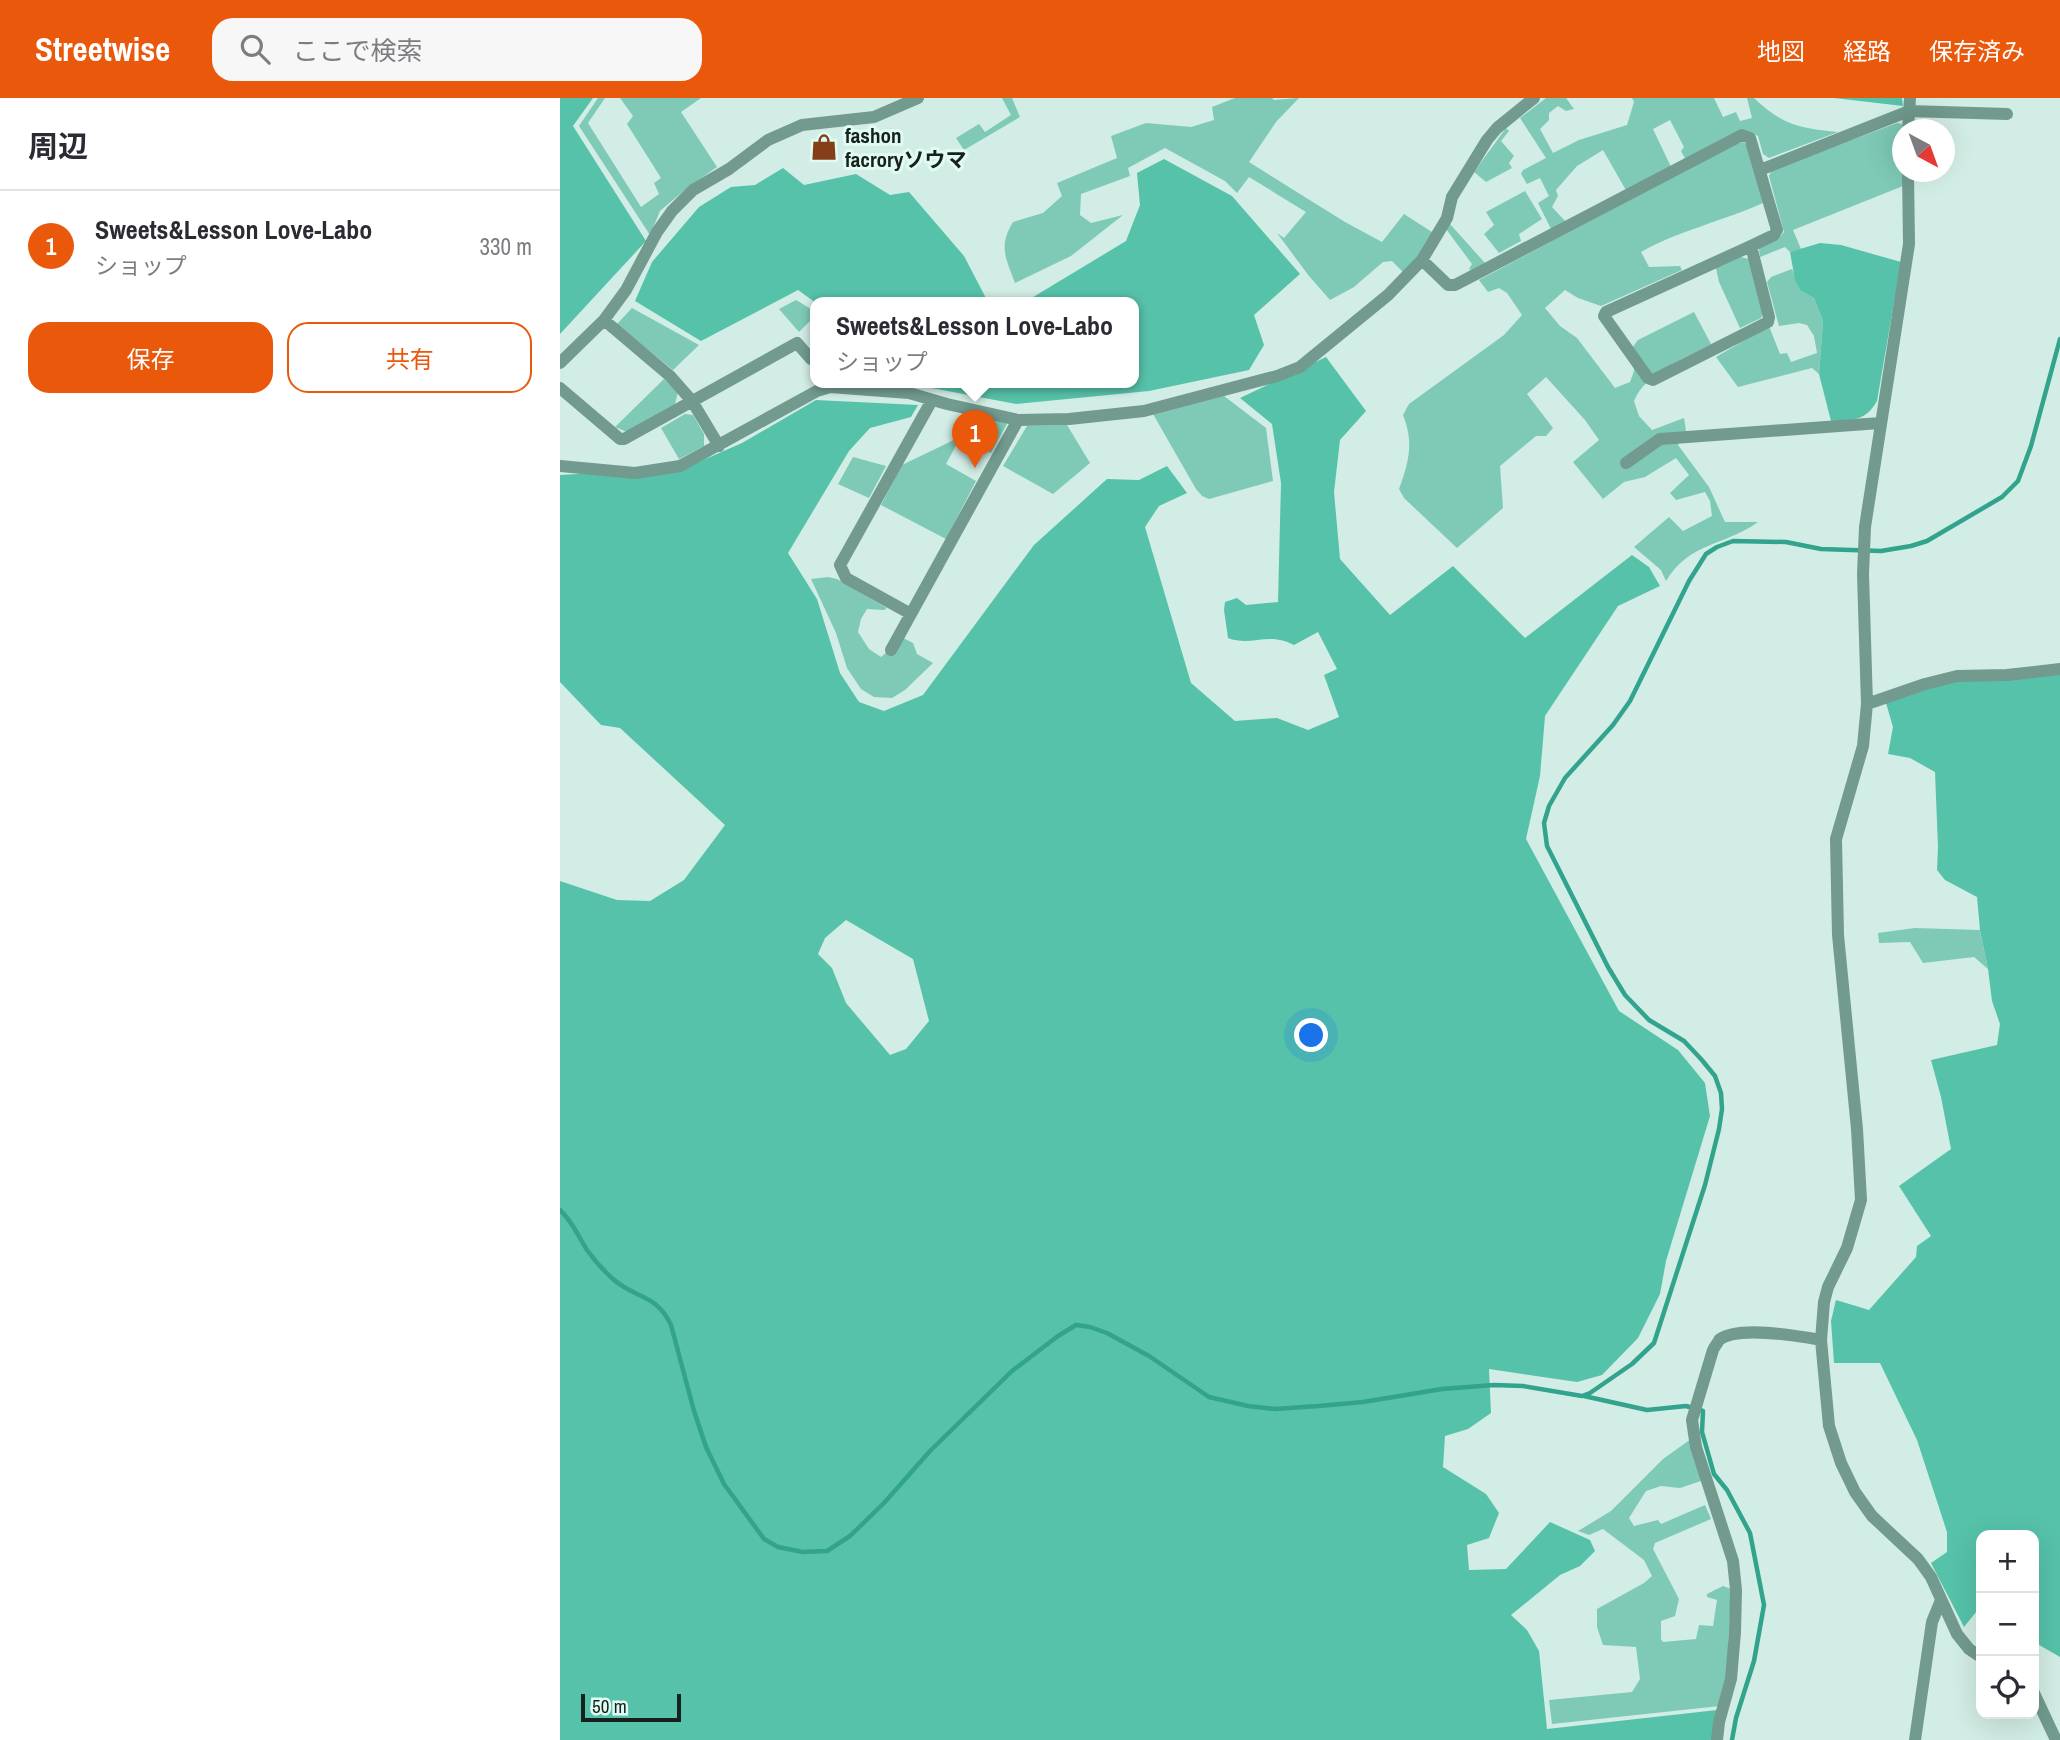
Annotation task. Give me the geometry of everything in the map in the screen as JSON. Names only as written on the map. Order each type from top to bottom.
[{"type":"street","points":[[560,363],[604,320],[626,290],[657,232],[672,211],[693,190],[729,169],[768,141],[802,125],[874,117],[918,98]]},
{"type":"street","points":[[849,388],[909,393],[1018,420],[1069,419],[1144,411],[1277,376],[1300,367],[1388,295],[1422,260],[1447,218],[1452,197],[1487,140],[1497,128],[1534,98]]},
{"type":"street","points":[[1760,170],[1909,104],[2007,114]]},
{"type":"street","points":[[1422,260],[1448,285],[1455,285],[1742,135],[1750,138],[1777,230],[1774,235],[1606,312],[1604,316],[1648,378],[1653,380],[1768,322],[1751,246]]},
{"type":"street","points":[[1908,182],[1909,244],[1864,534],[1867,704],[1863,746],[1836,839],[1838,935],[1857,1129],[1861,1200],[1847,1248],[1828,1287],[1824,1301],[1821,1340],[1829,1426],[1841,1463],[1855,1492],[1872,1516],[1918,1559],[1931,1577],[1957,1634],[1969,1650],[1979,1656]]},
{"type":"street","points":[[604,320],[670,376],[692,401],[719,446]]},
{"type":"street","points":[[560,388],[620,439],[797,343],[810,358]]},
{"type":"street","points":[[560,466],[635,473],[680,466],[827,388]]},
{"type":"street","points":[[911,614],[845,578],[840,565],[932,400]]},
{"type":"street","points":[[891,650],[1018,420]]},
{"type":"street","points":[[1626,463],[1660,439],[1880,423]]},
{"type":"street","points":[[1867,704],[1957,676],[2007,675],[2060,669]]},
{"type":"street","points":[[1717,1740],[1731,1679],[1736,1590],[1733,1561],[1703,1471],[1692,1431],[1692,1420],[1713,1350],[1719,1340],[1734,1335],[1772,1332],[1821,1340]]},
{"type":"street","points":[[1915,1740],[1932,1622],[1941,1600]]},
{"type":"street","points":[[2039,1704],[2056,1740]]},
{"type":"green space","points":[[560,98],[593,98],[573,126],[646,241],[560,334]]},
{"type":"green space","points":[[598,98],[605,98],[588,123],[641,207],[659,194],[654,183],[661,178],[627,124],[633,116],[620,98],[701,98],[681,112],[717,167],[660,211],[650,235],[579,126]]},
{"type":"green space","points":[[1002,98],[1012,98],[1020,117],[964,150],[956,138],[979,124],[985,132],[1011,115]]},
{"type":"green space","points":[[1235,98],[1299,98],[1276,122],[1249,162],[1382,242],[1404,214],[1435,234],[1419,257],[1403,272],[1392,261],[1383,262],[1354,287],[1330,300],[1277,233],[1284,238],[1306,212],[1249,177],[1237,193],[1225,181],[1165,148],[1128,168],[1130,176],[1081,194],[1080,215],[1091,223],[1123,215],[1071,256],[1015,283],[1005,252],[1008,231],[1013,222],[1043,213],[1062,196],[1057,183],[1117,158],[1111,136],[1146,123],[1191,127],[1214,120],[1212,107]]},
{"type":"green space","points":[[1546,98],[1566,98],[1574,109],[1566,111],[1558,106],[1549,113],[1549,120],[1540,129],[1553,153],[1579,140],[1627,125],[1634,102],[1632,98],[1714,98],[1723,117],[1736,112],[1740,121],[1752,118],[1747,98],[1754,98],[1792,124],[1838,132],[1769,158],[1763,154],[1758,136],[1745,130],[1686,160],[1681,151],[1684,147],[1670,120],[1653,129],[1672,169],[1627,192],[1603,150],[1577,166],[1556,190],[1558,196],[1552,207],[1566,222],[1551,229],[1538,203],[1549,196],[1540,178],[1527,184],[1521,174],[1523,170],[1546,158],[1520,118]]},
{"type":"green space","points":[[1834,98],[1902,98],[1903,106]]},
{"type":"green space","points":[[1892,125],[1892,182],[1903,182],[1903,186],[1793,230],[1801,249],[1790,252],[1785,247],[1760,257],[1759,248],[1784,232],[1769,176],[1772,170]]},
{"type":"green space","points":[[1506,128],[1509,131],[1501,141],[1514,156],[1509,163],[1512,168],[1486,182],[1474,172]]},
{"type":"green space","points":[[1743,142],[1749,146],[1765,202],[1641,252],[1649,267],[1680,266],[1682,270],[1601,306],[1565,290],[1545,308],[1560,326],[1577,338],[1615,388],[1630,382],[1634,371],[1632,348],[1638,340],[1694,312],[1711,344],[1657,374],[1647,382],[1634,401],[1639,416],[1652,430],[1684,418],[1686,431],[1678,445],[1709,487],[1725,522],[1758,522],[1685,559],[1666,581],[1661,570],[1634,547],[1669,517],[1683,531],[1712,516],[1710,501],[1705,492],[1676,500],[1670,493],[1689,475],[1676,458],[1645,477],[1624,482],[1603,499],[1573,462],[1599,440],[1585,420],[1546,377],[1527,394],[1553,428],[1546,436],[1536,436],[1500,466],[1503,508],[1457,548],[1404,498],[1399,489],[1409,452],[1403,415],[1409,404],[1504,335],[1522,315],[1507,293],[1499,288],[1488,292],[1479,280],[1734,144]]},
{"type":"green space","points":[[1164,159],[1232,196],[1300,274],[1254,315],[1264,345],[1249,370],[1149,391],[1016,404],[932,388],[1139,388],[1139,297],[1033,297],[1126,241],[1140,205],[1137,173]]},
{"type":"green space","points":[[783,168],[804,185],[856,174],[890,195],[909,192],[964,256],[985,297],[810,299],[798,290],[701,341],[635,301],[652,262],[699,207],[731,187],[755,185]]},
{"type":"green space","points":[[1525,191],[1542,219],[1519,234],[1521,241],[1499,253],[1484,234],[1494,225],[1486,212]]},
{"type":"green space","points":[[1450,224],[1485,263],[1469,269],[1472,264],[1446,229]]},
{"type":"green space","points":[[1820,243],[1841,245],[1901,262],[1877,401],[1868,413],[1852,419],[1831,421],[1819,374],[1823,321],[1814,298],[1801,291],[1795,280],[1790,252]]},
{"type":"green space","points":[[1741,257],[1749,259],[1764,312],[1761,318],[1740,328],[1719,282],[1716,268]]},
{"type":"green space","points":[[1792,269],[1801,291],[1814,298],[1823,321],[1819,374],[1812,368],[1738,387],[1716,357],[1769,326],[1780,354],[1787,353],[1791,362],[1817,353],[1814,336],[1807,325],[1799,323],[1779,326],[1767,282],[1771,277]]},
{"type":"green space","points":[[796,300],[810,308],[810,321],[799,332],[779,309]]},
{"type":"green space","points":[[632,308],[699,345],[673,370],[617,324]]},
{"type":"green space","points":[[1326,357],[1366,411],[1340,440],[1334,492],[1340,559],[1390,615],[1453,566],[1525,638],[1632,555],[1649,567],[1660,586],[1618,606],[1545,716],[1540,776],[1526,839],[1619,1011],[1678,1050],[1705,1083],[1710,1116],[1666,1261],[1660,1294],[1638,1338],[1602,1375],[1577,1382],[1489,1369],[1491,1413],[1468,1429],[1445,1436],[1443,1467],[1486,1494],[1499,1513],[1489,1538],[1467,1545],[1469,1570],[1506,1569],[1550,1522],[1590,1540],[1595,1551],[1580,1566],[1560,1575],[1511,1615],[1527,1630],[1539,1651],[1547,1729],[1717,1710],[1713,1740],[560,1740],[560,881],[617,900],[650,901],[684,880],[725,825],[620,728],[601,725],[560,682],[560,475],[685,468],[742,443],[816,400],[918,405],[911,417],[870,428],[849,451],[788,553],[817,599],[840,673],[859,702],[884,711],[923,695],[1034,545],[1107,479],[1139,480],[1167,466],[1187,493],[1159,506],[1145,527],[1191,683],[1235,721],[1277,718],[1308,730],[1339,717],[1324,675],[1337,669],[1318,632],[1294,645],[1276,639],[1245,641],[1228,638],[1225,602],[1237,598],[1246,605],[1278,602],[1281,483],[1272,424],[1240,398]],"holes":[[[846,920],[913,959],[929,1021],[906,1049],[890,1055],[846,1003],[832,968],[818,954],[825,938]]]},
{"type":"green space","points":[[664,379],[678,392],[675,404],[627,432],[615,427]]},
{"type":"green space","points":[[1224,396],[1266,428],[1273,481],[1209,499],[1196,489],[1153,414]]},
{"type":"green space","points":[[685,414],[693,415],[704,434],[704,446],[679,459],[661,428]]},
{"type":"green space","points":[[973,414],[1008,422],[991,453],[960,438],[946,464],[976,481],[946,539],[881,505],[902,465],[960,437]]},
{"type":"green space","points":[[1067,425],[1090,463],[1053,494],[1003,466],[1027,426]]},
{"type":"green space","points":[[853,457],[886,466],[869,498],[838,484]]},
{"type":"green space","points":[[811,579],[837,579],[887,608],[867,609],[861,619],[858,632],[869,649],[881,657],[903,638],[913,643],[917,654],[933,663],[905,690],[892,698],[874,697],[861,689],[847,668],[836,633]]},
{"type":"green space","points":[[2060,673],[2060,1657],[2039,1645],[2039,1530],[1976,1530],[1976,1612],[1964,1627],[1931,1563],[1947,1552],[1947,1532],[1917,1440],[1880,1363],[1834,1363],[1831,1321],[1836,1300],[1869,1310],[1916,1257],[1917,1246],[1931,1236],[1899,1186],[1951,1149],[1931,1060],[1997,1045],[2000,1024],[1992,1001],[1977,897],[1945,880],[1937,870],[1935,772],[1910,758],[1888,754],[1893,727],[1886,703],[1957,681]]},
{"type":"green space","points":[[1915,928],[1980,930],[1988,969],[1974,957],[1923,963],[1910,942],[1879,943],[1878,933]]},
{"type":"green space","points":[[1691,1439],[1701,1481],[1680,1488],[1661,1486],[1646,1491],[1629,1518],[1634,1526],[1658,1520],[1661,1524],[1705,1505],[1711,1519],[1655,1543],[1653,1549],[1679,1599],[1675,1616],[1661,1621],[1663,1642],[1696,1639],[1699,1625],[1713,1626],[1717,1600],[1707,1597],[1707,1594],[1723,1586],[1731,1589],[1727,1671],[1720,1706],[1552,1724],[1549,1700],[1632,1692],[1640,1679],[1636,1647],[1603,1645],[1597,1627],[1597,1609],[1652,1576],[1644,1560],[1603,1529],[1589,1535],[1578,1531],[1611,1511],[1663,1459]]},
{"type":"waterway","points":[[560,1210],[590,1254],[606,1272],[621,1285],[659,1307],[671,1325],[694,1411],[706,1447],[724,1484],[764,1539],[778,1547],[803,1552],[827,1551],[850,1536],[884,1503],[930,1451],[1012,1371],[1076,1325],[1107,1333],[1149,1356],[1209,1397],[1248,1406],[1275,1409],[1319,1406],[1442,1389],[1494,1385],[1523,1386],[1582,1396],[1590,1393],[1632,1364],[1654,1343],[1705,1185],[1719,1129],[1721,1093],[1715,1076],[1701,1059],[1684,1041],[1649,1020],[1625,995],[1608,967],[1547,846],[1544,823],[1549,806],[1565,778],[1613,725],[1630,701],[1689,581],[1706,554],[1733,541],[1786,542],[1821,549],[1881,551],[1911,546],[1927,541],[2002,497],[2018,481],[2031,446],[2060,339]]},
{"type":"waterway","points":[[1584,1396],[1647,1410],[1686,1406],[1703,1411],[1702,1432],[1714,1474],[1727,1490],[1750,1533],[1764,1605],[1754,1661],[1732,1740]]},
{"type":"place","name":"fashon facroryソウマ","points":[[824,147]]},
{"type":"place","name":"Sweets&Lesson Love-Labo","points":[[975,468]]}]
